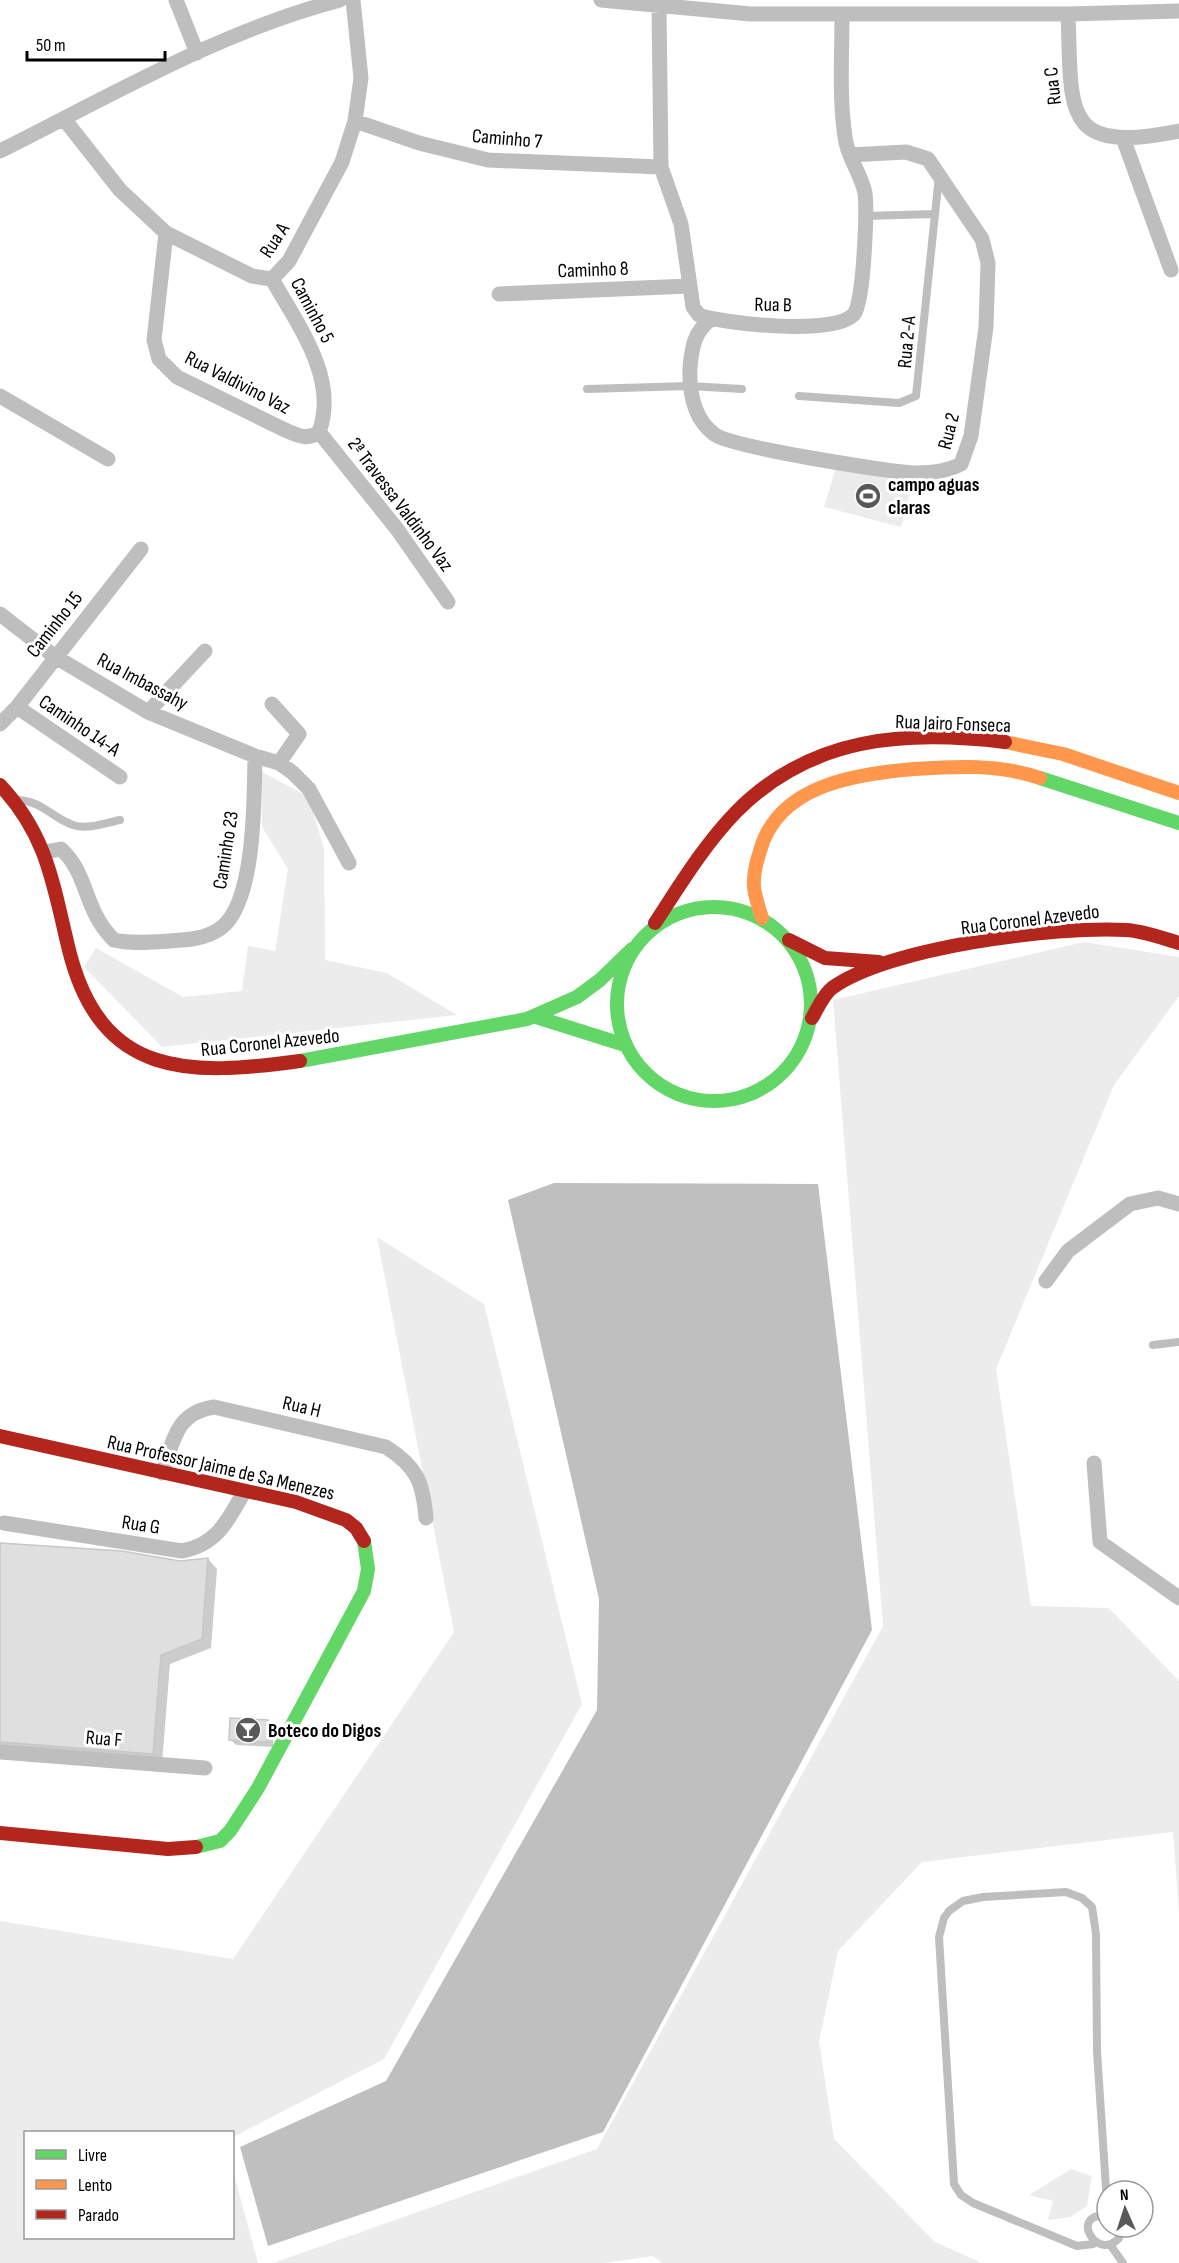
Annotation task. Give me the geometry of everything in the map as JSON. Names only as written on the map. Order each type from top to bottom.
[{"type":"main road","name":"Rua Jairo Fonseca","points":[[652,927],[693,868],[749,800],[808,761],[832,750],[909,739],[984,740],[1021,745],[1087,761],[1179,793]]},
{"type":"main road","points":[[762,918],[754,888],[754,871],[764,835],[773,820],[799,798],[814,790],[867,773],[936,766],[1008,768],[1179,823]]},
{"type":"main road","name":"Rua Coronel Azevedo","points":[[0,785],[33,824],[45,852],[81,990],[93,1010],[116,1035],[156,1060],[177,1067],[208,1070],[282,1064],[536,1017]]},
{"type":"main road","points":[[536,1017],[589,990],[652,927],[677,913],[706,906],[735,908],[762,918],[788,940],[825,958],[886,963]]},
{"type":"main road","name":"Rua Coronel Azevedo","points":[[886,963],[952,948],[1080,931],[1126,930],[1179,943]]},
{"type":"main road","points":[[788,940],[804,965],[812,994],[810,1024]]},
{"type":"main road","points":[[632,949],[621,971],[615,996],[617,1021],[625,1045],[639,1068],[660,1085],[684,1097],[711,1101],[729,1099],[763,1088],[784,1071],[800,1050],[824,996],[834,986],[886,963]]},
{"type":"main road","points":[[536,1017],[625,1045]]},
{"type":"main road","name":"Rua Professor Jaime de Sa Menezes","points":[[0,1436],[296,1502],[341,1515],[361,1533],[369,1548],[369,1567],[364,1591],[258,1788],[230,1831],[220,1841],[202,1847],[168,1849],[0,1833]]},
{"type":"street","points":[[176,0],[197,53]]},
{"type":"street","points":[[0,151],[197,53],[277,19],[340,0]]},
{"type":"street","name":"Rua A","points":[[64,119],[120,190],[165,232],[252,276],[272,279],[289,261],[342,162],[355,121],[361,78],[353,0]]},
{"type":"street","points":[[607,0],[659,7],[753,7],[842,15],[927,7],[1068,14],[1179,11]]},
{"type":"street","points":[[659,7],[661,167],[681,224],[693,307],[699,315],[711,319]]},
{"type":"street","name":"Rua C","points":[[1068,14],[1075,109],[1080,120],[1100,135],[1123,138],[1179,131]]},
{"type":"street","name":"Rua B","points":[[711,319],[745,325],[828,324],[849,319],[857,311],[865,193],[858,168],[845,140],[842,15]]},
{"type":"street","name":"Caminho 7","points":[[355,121],[439,149],[488,160],[661,167]]},
{"type":"street","points":[[1123,138],[1171,270]]},
{"type":"street","name":"Rua 2","points":[[711,319],[700,327],[695,336],[689,386],[695,408],[705,426],[718,437],[819,458],[908,472],[944,471],[961,464],[968,450],[986,327],[988,263],[982,239],[928,159],[919,155],[888,153],[850,155]]},
{"type":"street","name":"Rua Valdivino Vaz","points":[[165,232],[154,340],[159,359],[177,377],[285,430],[302,437],[313,437],[319,432]]},
{"type":"street","name":"Caminho 5","points":[[272,279],[306,335],[316,360],[322,394],[322,424],[319,432]]},
{"type":"street","name":"Caminho 8","points":[[499,294],[689,286]]},
{"type":"street","points":[[0,396],[108,459]]},
{"type":"street","name":"2ª Travessa Valdinho Vaz","points":[[319,432],[397,529],[448,602]]},
{"type":"street","name":"Caminho 15","points":[[0,724],[17,707],[54,656],[141,549]]},
{"type":"street","name":"Rua Imbassahy","points":[[0,614],[54,656],[148,712],[255,756],[279,763],[306,784],[349,863]]},
{"type":"street","points":[[148,712],[205,651]]},
{"type":"street","points":[[272,704],[299,734],[279,763]]},
{"type":"street","name":"Caminho 14-A","points":[[17,707],[120,777]]},
{"type":"street","name":"Caminho 23","points":[[45,852],[62,849],[70,857],[78,870],[90,908],[114,940],[130,942],[183,940],[211,934],[223,927],[230,918],[238,905],[243,886],[251,845],[255,756]]},
{"type":"street","points":[[1046,1281],[1068,1251],[1130,1204],[1158,1198],[1179,1204]]},
{"type":"street","name":"Rua H","points":[[162,1473],[178,1428],[187,1416],[199,1409],[214,1407],[386,1447],[406,1460],[418,1477],[424,1496],[426,1518]]},
{"type":"street","points":[[1094,1463],[1100,1542],[1179,1598]]},
{"type":"street","name":"Rua G","points":[[4,1522],[182,1551],[202,1546],[218,1536],[244,1492]]},
{"type":"street","name":"Rua F","points":[[0,1752],[205,1768]]},
{"type":"lane","name":"Rua 2-A","points":[[799,396],[899,403],[916,396],[935,191],[939,173]]},
{"type":"lane","points":[[865,216],[934,214]]},
{"type":"lane","points":[[587,389],[689,386],[742,390]]},
{"type":"lane","points":[[14,799],[38,803],[74,826],[89,827],[120,820]]},
{"type":"lane","points":[[1153,1345],[1179,1342]]},
{"type":"lane","points":[[1106,2179],[1098,2051],[1096,1934],[1092,1907],[1082,1898],[1066,1892],[1015,1894],[963,1902],[944,1918],[939,1937],[956,2190],[973,2203],[1077,2246],[1093,2244],[1102,2248],[1111,2247],[1118,2239]]},
{"type":"lane","points":[[1093,2244],[1087,2235],[1089,2224],[1095,2219]]},
{"type":"lane","points":[[1111,2247],[1123,2263]]},
{"type":"shaded area","name":"campo aguas claras","points":[[836,467],[912,484],[901,527],[824,507]]},
{"type":"shaded area","points":[[262,772],[309,797],[324,849],[325,960],[387,973],[457,1015],[162,1047],[84,967],[96,948],[183,997],[242,991],[248,946],[275,951],[288,869],[262,827]]},
{"type":"shaded area","points":[[1084,942],[1179,957],[1179,996],[1114,1085],[996,1369],[1031,1606],[1109,1608],[1179,1681],[1179,1913],[1173,1832],[922,1862],[838,1951],[819,2042],[834,2139],[935,2242],[982,2263],[662,2263],[653,2256],[603,2263],[273,2263],[597,2149],[883,1626],[833,1000]]},
{"type":"shaded area","points":[[554,1183],[818,1184],[872,1630],[603,2132],[268,2246],[240,2147],[386,2081],[597,1710],[599,1599],[508,1200]]},
{"type":"shaded area","points":[[377,1237],[484,1304],[582,1704],[384,2059],[234,2136],[234,2131],[24,2131],[24,2239],[234,2239],[234,2175],[258,2263],[0,2263],[0,1921],[233,1959],[454,1632]]},
{"type":"shaded area","points":[[1071,2169],[1092,2176],[1087,2206],[1070,2217],[1048,2220],[1053,2201],[1029,2195]]},
{"type":"building","points":[[0,1543],[122,1551],[180,1561],[208,1558],[202,1639],[161,1655],[153,1754],[0,1742]]},
{"type":"building","name":"Boteco do Digos","points":[[230,1718],[268,1720],[267,1742],[229,1740]]},
{"type":"traffic: fast","points":[[1040,778],[1179,823]]},
{"type":"traffic: fast","points":[[704,907],[724,907],[760,918],[783,935],[795,950],[804,967],[811,994],[811,1004],[811,1014],[804,1041],[795,1058],[783,1073],[768,1085],[751,1094],[724,1101],[704,1101],[668,1090],[639,1066],[628,1050],[621,1032],[617,1014],[617,994],[628,958],[652,929],[668,918],[686,911],[704,907]]},
{"type":"traffic: fast","points":[[300,1061],[527,1019],[577,997],[600,980],[632,949]]},
{"type":"traffic: fast","points":[[536,1017],[625,1045]]},
{"type":"traffic: fast","points":[[196,1847],[220,1841],[230,1831],[258,1788],[364,1591],[368,1569],[364,1541]]},
{"type":"traffic: slow","points":[[1005,742],[1063,754],[1179,793]]},
{"type":"traffic: slow","points":[[762,918],[754,887],[754,873],[759,855],[769,829],[783,811],[801,797],[844,780],[914,769],[993,768],[1040,778]]},
{"type":"traffic: jam","points":[[655,923],[724,825],[765,787],[796,767],[828,753],[861,744],[896,739],[968,738],[1005,742]]},
{"type":"traffic: jam","points":[[0,785],[16,804],[39,842],[53,883],[69,950],[84,992],[103,1024],[127,1046],[155,1060],[187,1066],[222,1068],[300,1061]]},
{"type":"traffic: jam","points":[[812,1018],[823,998],[832,988],[858,974],[892,961],[974,942],[1058,932],[1126,930],[1179,943]]},
{"type":"traffic: jam","points":[[789,940],[825,958],[879,962]]},
{"type":"traffic: jam","points":[[0,1436],[296,1502],[346,1520],[356,1528],[364,1541]]},
{"type":"traffic: jam","points":[[0,1833],[168,1849],[196,1847]]},
{"type":"place","name":"campo aguas claras","points":[[868,496]]},
{"type":"place","name":"Boteco do Digos","points":[[248,1730]]}]
